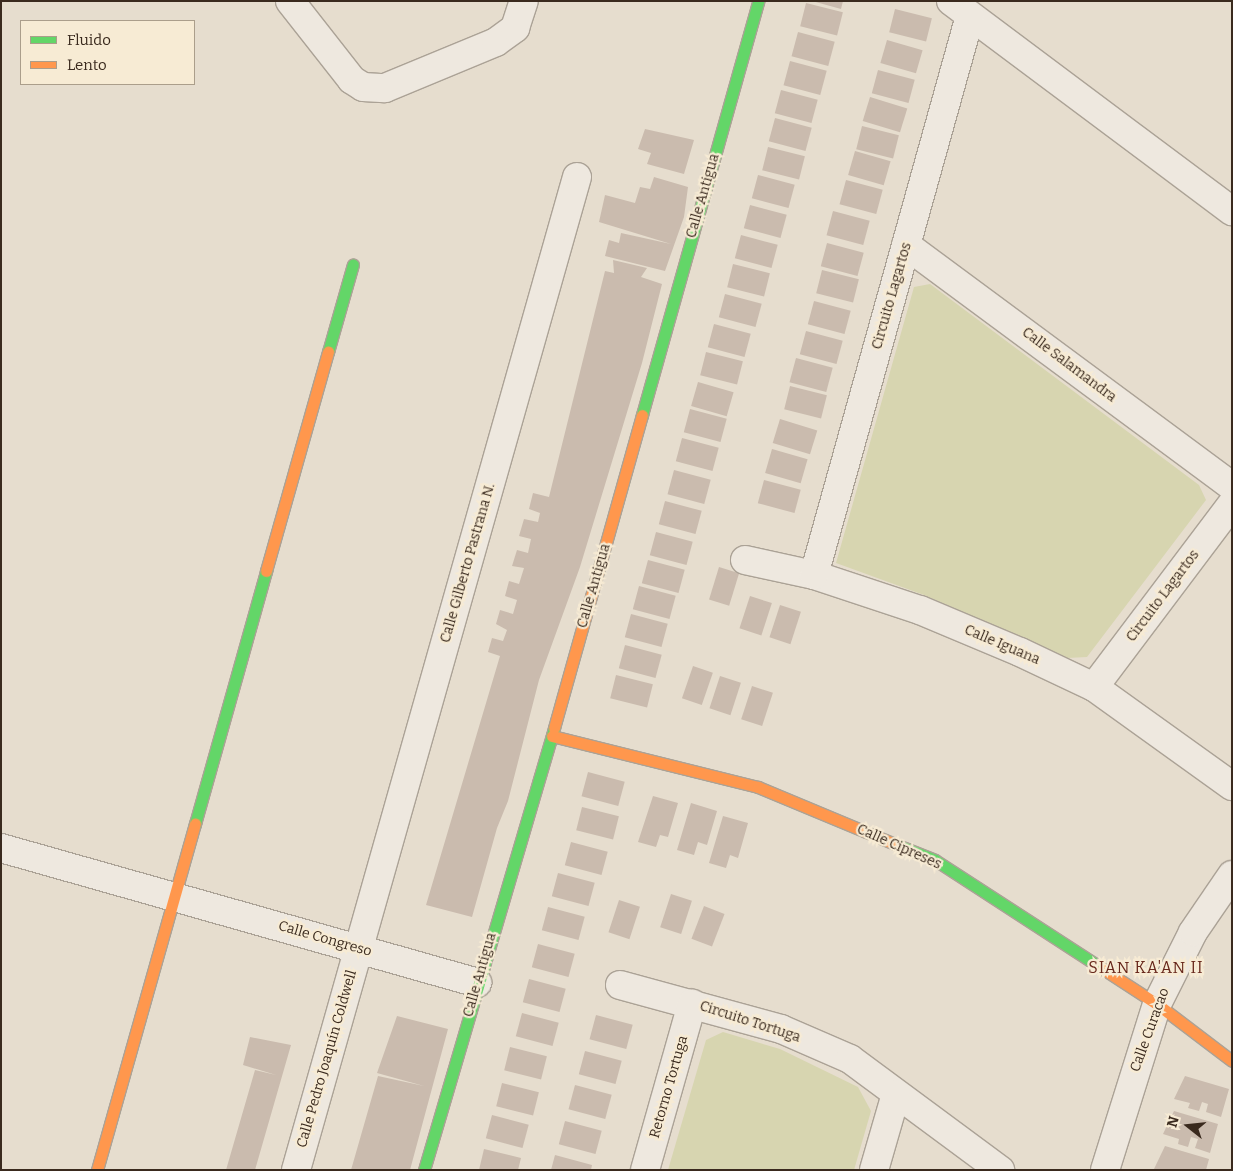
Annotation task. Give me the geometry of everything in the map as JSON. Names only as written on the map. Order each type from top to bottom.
[{"type":"street","points":[[290,1],[352,80],[363,87],[378,88],[385,88],[496,42],[515,28],[524,1]]},
{"type":"street","name":"Calle Antigua","points":[[424,1170],[477,983],[552,736],[758,1]]},
{"type":"street","name":"Circuito Lagartos","points":[[814,576],[906,244],[960,9],[1232,211]]},
{"type":"street","name":"Calle Gilberto Pastrana N.","points":[[358,949],[577,177]]},
{"type":"street","name":"Calle Salamandra","points":[[906,244],[1232,486]]},
{"type":"street","points":[[97,1170],[353,264]]},
{"type":"street","name":"Circuito Lagartos","points":[[1094,687],[1232,504]]},
{"type":"street","name":"Calle Iguana","points":[[745,560],[814,576],[920,610],[1020,652],[1094,687],[1232,786]]},
{"type":"street","name":"Calle Cipreses","points":[[552,736],[758,787],[935,860],[1157,1004],[1232,1061]]},
{"type":"street","name":"Calle Congreso","points":[[1,848],[477,983]]},
{"type":"street","name":"Calle Curacao","points":[[1105,1170],[1157,1004],[1193,932],[1232,875]]},
{"type":"street","name":"Calle Pedro Joaquín Coldwell","points":[[296,1170],[358,949]]},
{"type":"street","name":"Circuito Tortuga","points":[[620,985],[781,1030],[850,1059],[1000,1170]]},
{"type":"street","name":"Retorno Tortuga","points":[[645,1170],[692,1004]]},
{"type":"street","points":[[874,1170],[896,1094]]},
{"type":"shaded area","points":[[930,284],[1199,485],[1206,500],[1087,657],[1067,658],[924,595],[836,563],[914,287]]},
{"type":"shaded area","points":[[723,1032],[780,1049],[858,1087],[871,1111],[854,1170],[668,1170],[706,1040]]},
{"type":"building","points":[[812,1],[843,1],[841,9]]},
{"type":"building","points":[[806,3],[843,12],[837,35],[800,26]]},
{"type":"building","points":[[895,9],[932,18],[926,41],[889,32]]},
{"type":"building","points":[[798,32],[835,42],[828,66],[792,56]]},
{"type":"building","points":[[887,40],[923,50],[916,73],[880,63]]},
{"type":"building","points":[[790,61],[827,71],[820,95],[784,85]]},
{"type":"building","points":[[878,70],[915,80],[908,103],[872,93]]},
{"type":"building","points":[[781,90],[818,100],[811,123],[775,113]]},
{"type":"building","points":[[870,97],[907,108],[900,132],[863,121]]},
{"type":"building","points":[[775,118],[812,128],[805,151],[769,141]]},
{"type":"building","points":[[862,126],[899,135],[893,158],[856,149]]},
{"type":"building","points":[[645,129],[694,140],[684,174],[647,164],[651,153],[638,149]]},
{"type":"building","points":[[768,147],[805,156],[799,179],[762,170]]},
{"type":"building","points":[[855,151],[891,161],[884,185],[848,175]]},
{"type":"building","points":[[758,175],[795,185],[788,208],[752,198]]},
{"type":"building","points":[[654,177],[688,187],[684,217],[665,271],[605,256],[609,240],[619,243],[621,233],[671,244],[599,222],[605,195],[635,203],[640,187],[650,189]]},
{"type":"building","points":[[846,180],[883,190],[876,214],[840,204]]},
{"type":"building","points":[[750,205],[787,215],[780,238],[744,228]]},
{"type":"building","points":[[833,211],[870,221],[863,245],[827,235]]},
{"type":"building","points":[[741,235],[778,245],[771,268],[735,258]]},
{"type":"building","points":[[827,243],[864,253],[857,276],[821,266]]},
{"type":"building","points":[[613,260],[647,268],[641,277],[662,284],[642,363],[580,567],[539,680],[508,801],[497,828],[472,917],[426,905],[500,656],[488,652],[492,638],[503,641],[507,630],[496,624],[500,610],[513,614],[517,600],[505,596],[509,581],[519,584],[524,568],[512,566],[517,550],[528,553],[531,539],[519,536],[524,519],[538,522],[540,513],[529,509],[533,493],[549,497],[605,271],[614,273]]},
{"type":"building","points":[[733,264],[770,273],[764,296],[727,287]]},
{"type":"building","points":[[822,270],[859,279],[853,302],[816,293]]},
{"type":"building","points":[[725,294],[762,304],[755,327],[719,317]]},
{"type":"building","points":[[814,301],[851,311],[844,334],[808,324]]},
{"type":"building","points":[[714,324],[751,334],[744,357],[708,347]]},
{"type":"building","points":[[806,331],[843,341],[836,364],[800,354]]},
{"type":"building","points":[[706,352],[743,361],[737,384],[700,375]]},
{"type":"building","points":[[796,358],[833,368],[826,392],[790,382]]},
{"type":"building","points":[[698,382],[734,392],[727,416],[691,406]]},
{"type":"building","points":[[790,386],[827,395],[821,418],[784,409]]},
{"type":"building","points":[[690,409],[727,419],[720,442],[684,432]]},
{"type":"building","points":[[780,419],[817,430],[810,454],[773,443]]},
{"type":"building","points":[[682,438],[719,448],[712,471],[676,461]]},
{"type":"building","points":[[772,449],[808,459],[801,483],[765,473]]},
{"type":"building","points":[[674,470],[711,480],[704,504],[668,494]]},
{"type":"building","points":[[764,480],[801,490],[794,513],[758,503]]},
{"type":"building","points":[[665,501],[702,511],[695,534],[659,524]]},
{"type":"building","points":[[656,532],[693,542],[686,565],[650,555]]},
{"type":"building","points":[[648,560],[685,570],[678,593],[642,583]]},
{"type":"building","points":[[719,567],[739,573],[729,606],[709,600]]},
{"type":"building","points":[[639,586],[676,596],[669,619],[633,609]]},
{"type":"building","points":[[750,596],[772,603],[761,635],[739,628]]},
{"type":"building","points":[[780,605],[801,612],[790,644],[769,637]]},
{"type":"building","points":[[631,614],[668,624],[661,647],[625,637]]},
{"type":"building","points":[[625,645],[662,655],[655,678],[619,668]]},
{"type":"building","points":[[693,666],[713,673],[702,705],[682,698]]},
{"type":"building","points":[[616,675],[653,684],[647,707],[610,698]]},
{"type":"building","points":[[720,676],[741,683],[730,715],[709,708]]},
{"type":"building","points":[[752,686],[773,693],[762,726],[741,719]]},
{"type":"building","points":[[588,772],[625,782],[618,806],[582,796]]},
{"type":"building","points":[[653,796],[678,803],[668,837],[660,835],[656,847],[638,842]]},
{"type":"building","points":[[691,803],[717,811],[707,845],[698,842],[694,855],[677,850]]},
{"type":"building","points":[[582,807],[619,816],[613,839],[576,830]]},
{"type":"building","points":[[723,816],[748,823],[738,858],[730,855],[726,868],[709,863]]},
{"type":"building","points":[[571,842],[608,852],[601,875],[565,865]]},
{"type":"building","points":[[558,873],[595,883],[588,906],[552,896]]},
{"type":"building","points":[[671,894],[692,901],[681,934],[660,927]]},
{"type":"building","points":[[619,900],[640,907],[629,939],[608,932]]},
{"type":"building","points":[[704,906],[725,914],[712,947],[691,939]]},
{"type":"building","points":[[548,907],[585,917],[578,940],[542,930]]},
{"type":"building","points":[[538,944],[575,954],[568,977],[532,967]]},
{"type":"building","points":[[529,979],[566,989],[559,1012],[523,1002]]},
{"type":"building","points":[[522,1013],[559,1023],[552,1046],[516,1036]]},
{"type":"building","points":[[596,1015],[633,1025],[626,1049],[590,1039]]},
{"type":"building","points":[[397,1016],[448,1029],[410,1170],[351,1170],[378,1076],[424,1086],[377,1073]]},
{"type":"building","points":[[250,1037],[291,1045],[255,1170],[226,1170],[255,1070],[276,1075],[243,1065]]},
{"type":"building","points":[[510,1047],[547,1056],[541,1079],[504,1070]]},
{"type":"building","points":[[585,1051],[622,1061],[615,1084],[579,1074]]},
{"type":"building","points":[[1185,1076],[1229,1089],[1221,1117],[1206,1112],[1208,1104],[1202,1102],[1199,1111],[1188,1108],[1190,1103],[1174,1099]]},
{"type":"building","points":[[502,1083],[539,1092],[533,1115],[496,1106]]},
{"type":"building","points":[[575,1085],[612,1095],[605,1119],[569,1109]]},
{"type":"building","points":[[1174,1111],[1218,1124],[1210,1153],[1195,1148],[1198,1139],[1191,1137],[1188,1147],[1178,1144],[1179,1139],[1163,1134]]},
{"type":"building","points":[[492,1115],[529,1125],[522,1148],[486,1138]]},
{"type":"building","points":[[565,1121],[602,1131],[595,1154],[559,1144]]},
{"type":"building","points":[[1165,1146],[1209,1159],[1206,1170],[1154,1169]]},
{"type":"building","points":[[484,1149],[521,1158],[518,1170],[479,1170]]},
{"type":"building","points":[[555,1155],[592,1165],[591,1170],[551,1170]]},
{"type":"traffic: fast","points":[[642,415],[758,1]]},
{"type":"traffic: fast","points":[[328,352],[353,264]]},
{"type":"traffic: fast","points":[[195,824],[266,571]]},
{"type":"traffic: fast","points":[[424,1170],[554,728]]},
{"type":"traffic: fast","points":[[895,844],[935,860],[1103,969]]},
{"type":"traffic: slow","points":[[266,571],[328,352]]},
{"type":"traffic: slow","points":[[554,728],[642,415]]},
{"type":"traffic: slow","points":[[552,736],[758,787],[895,844]]},
{"type":"traffic: slow","points":[[97,1170],[195,824]]},
{"type":"traffic: slow","points":[[1103,969],[1157,1004],[1232,1061]]},
{"type":"district","name":"SIAN KA'AN II","points":[[1146,968]]}]
